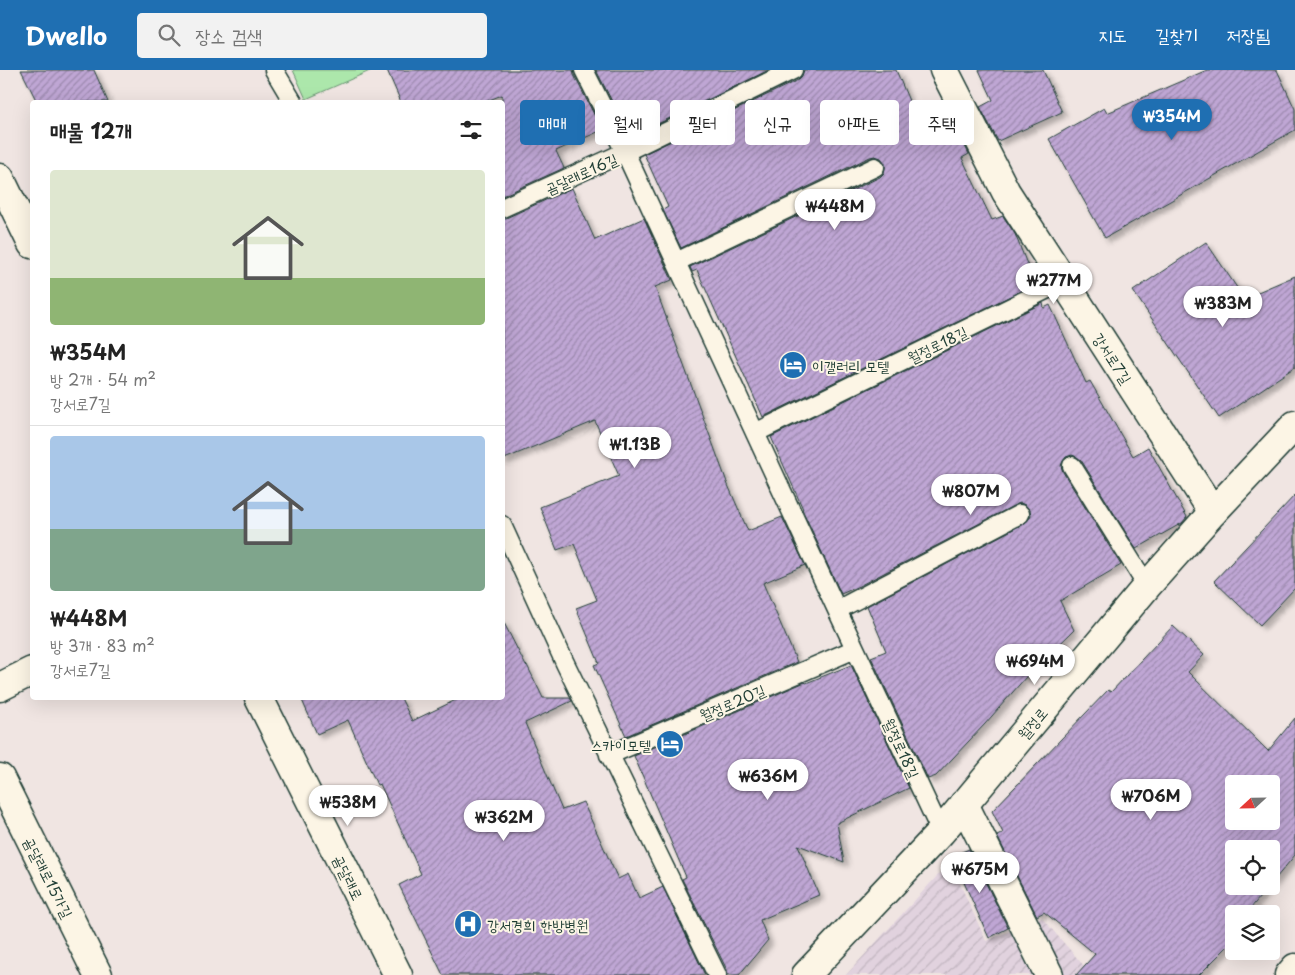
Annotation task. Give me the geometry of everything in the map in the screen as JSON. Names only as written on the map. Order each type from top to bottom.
[{"type":"street","name":"강서로7길","points":[[944,70],[1006,192],[1213,512]]},
{"type":"street","points":[[0,178],[30,240]]},
{"type":"street","name":"월정로","points":[[806,975],[941,832],[1147,586],[1295,425]]},
{"type":"street","points":[[0,687],[30,672]]},
{"type":"street","name":"곰달래로","points":[[260,700],[398,975]]},
{"type":"street","name":"곰달래로15가길","points":[[0,778],[98,975]]},
{"type":"street","points":[[964,804],[1049,975]]},
{"type":"street","points":[[1289,975],[1295,968]]},
{"type":"lane","points":[[274,70],[292,100]]},
{"type":"lane","name":"월정로18길","points":[[584,70],[625,152],[941,832]]},
{"type":"lane","name":"곰달래로16길","points":[[505,207],[625,152],[793,70]]},
{"type":"lane","points":[[676,262],[875,166]]},
{"type":"lane","name":"월정로18길","points":[[755,433],[1064,282]]},
{"type":"lane","points":[[1072,466],[1147,586]]},
{"type":"lane","points":[[837,610],[1020,514]]},
{"type":"lane","points":[[507,546],[717,975]]},
{"type":"lane","name":"월정로20길","points":[[609,754],[855,649]]},
{"type":"shaded area","points":[[950,862],[986,941],[1042,918],[1092,975],[846,975]]},
{"type":"green space","points":[[293,70],[372,70],[306,99]]},
{"type":"building","points":[[21,70],[94,70],[107,100],[36,100]]},
{"type":"building","points":[[387,70],[573,70],[595,116],[595,133],[585,138],[585,100],[520,100],[520,145],[569,145],[556,151],[564,168],[505,195],[505,100],[502,100],[502,95],[489,100],[400,100]]},
{"type":"building","points":[[596,70],[769,70],[707,100],[670,100],[670,118],[660,123],[660,100],[611,100]]},
{"type":"building","points":[[804,70],[896,70],[909,101],[909,145],[964,145],[969,154],[962,158],[992,220],[1003,216],[1015,234],[1035,284],[763,417],[697,270],[692,272],[690,267],[880,177],[884,173],[885,163],[881,158],[870,157],[681,248],[663,210],[668,207],[644,154],[670,142],[670,145],[735,145],[735,110],[745,105],[745,145],[810,145],[810,100],[756,100],[798,80]]},
{"type":"building","points":[[979,70],[1043,70],[1062,112],[998,141],[980,107],[993,100]]},
{"type":"building","points":[[1207,70],[1277,70],[1295,109],[1295,130],[1105,238],[1049,139],[1104,108],[1107,113]]},
{"type":"building","points":[[572,188],[595,240],[644,218],[672,280],[655,287],[728,485],[748,531],[782,517],[805,565],[763,583],[797,662],[626,736],[594,665],[599,663],[576,608],[597,600],[574,544],[557,550],[540,507],[619,476],[595,421],[505,459],[506,218]]},
{"type":"building","points":[[1206,242],[1244,298],[1295,276],[1295,367],[1219,418],[1133,291]]},
{"type":"building","points":[[1043,303],[1044,308],[1050,305],[1086,383],[1090,381],[1133,456],[1148,447],[1187,517],[1182,523],[1136,549],[1081,460],[1072,455],[1066,457],[1061,466],[1063,472],[1121,565],[1060,601],[1074,630],[1026,677],[936,776],[928,779],[871,657],[886,651],[867,606],[1025,523],[1031,515],[1030,510],[1020,503],[1015,505],[841,594],[771,437]]},
{"type":"building","points":[[1295,495],[1295,588],[1260,625],[1214,581]]},
{"type":"building","points":[[505,625],[543,698],[570,698],[572,701],[525,723],[562,810],[583,802],[618,879],[628,874],[639,898],[663,887],[705,975],[443,975],[399,885],[421,874],[380,784],[377,785],[348,720],[317,734],[302,700],[402,700],[412,721],[456,700],[505,700]]},
{"type":"building","points":[[1173,626],[1204,655],[1188,672],[1268,751],[1295,718],[1295,855],[1280,873],[1280,840],[1225,840],[1225,895],[1262,895],[1253,905],[1225,905],[1225,949],[1199,975],[1076,975],[1095,954],[1044,912],[1037,916],[997,836],[1003,833],[992,811],[1108,690],[1111,692]]},
{"type":"building","points":[[851,665],[909,788],[837,823],[844,862],[798,845],[819,895],[760,920],[768,940],[739,975],[728,975],[682,879],[686,877],[634,756],[805,682]]},
{"type":"building","points":[[969,849],[1008,928],[989,938],[952,856]]},
{"type":"place","name":"이갤러리 모텔","points":[[793,365]]},
{"type":"place","name":"스카이모텔","points":[[670,744]]},
{"type":"place","name":"강서경희 한방병원","points":[[468,924]]}]
